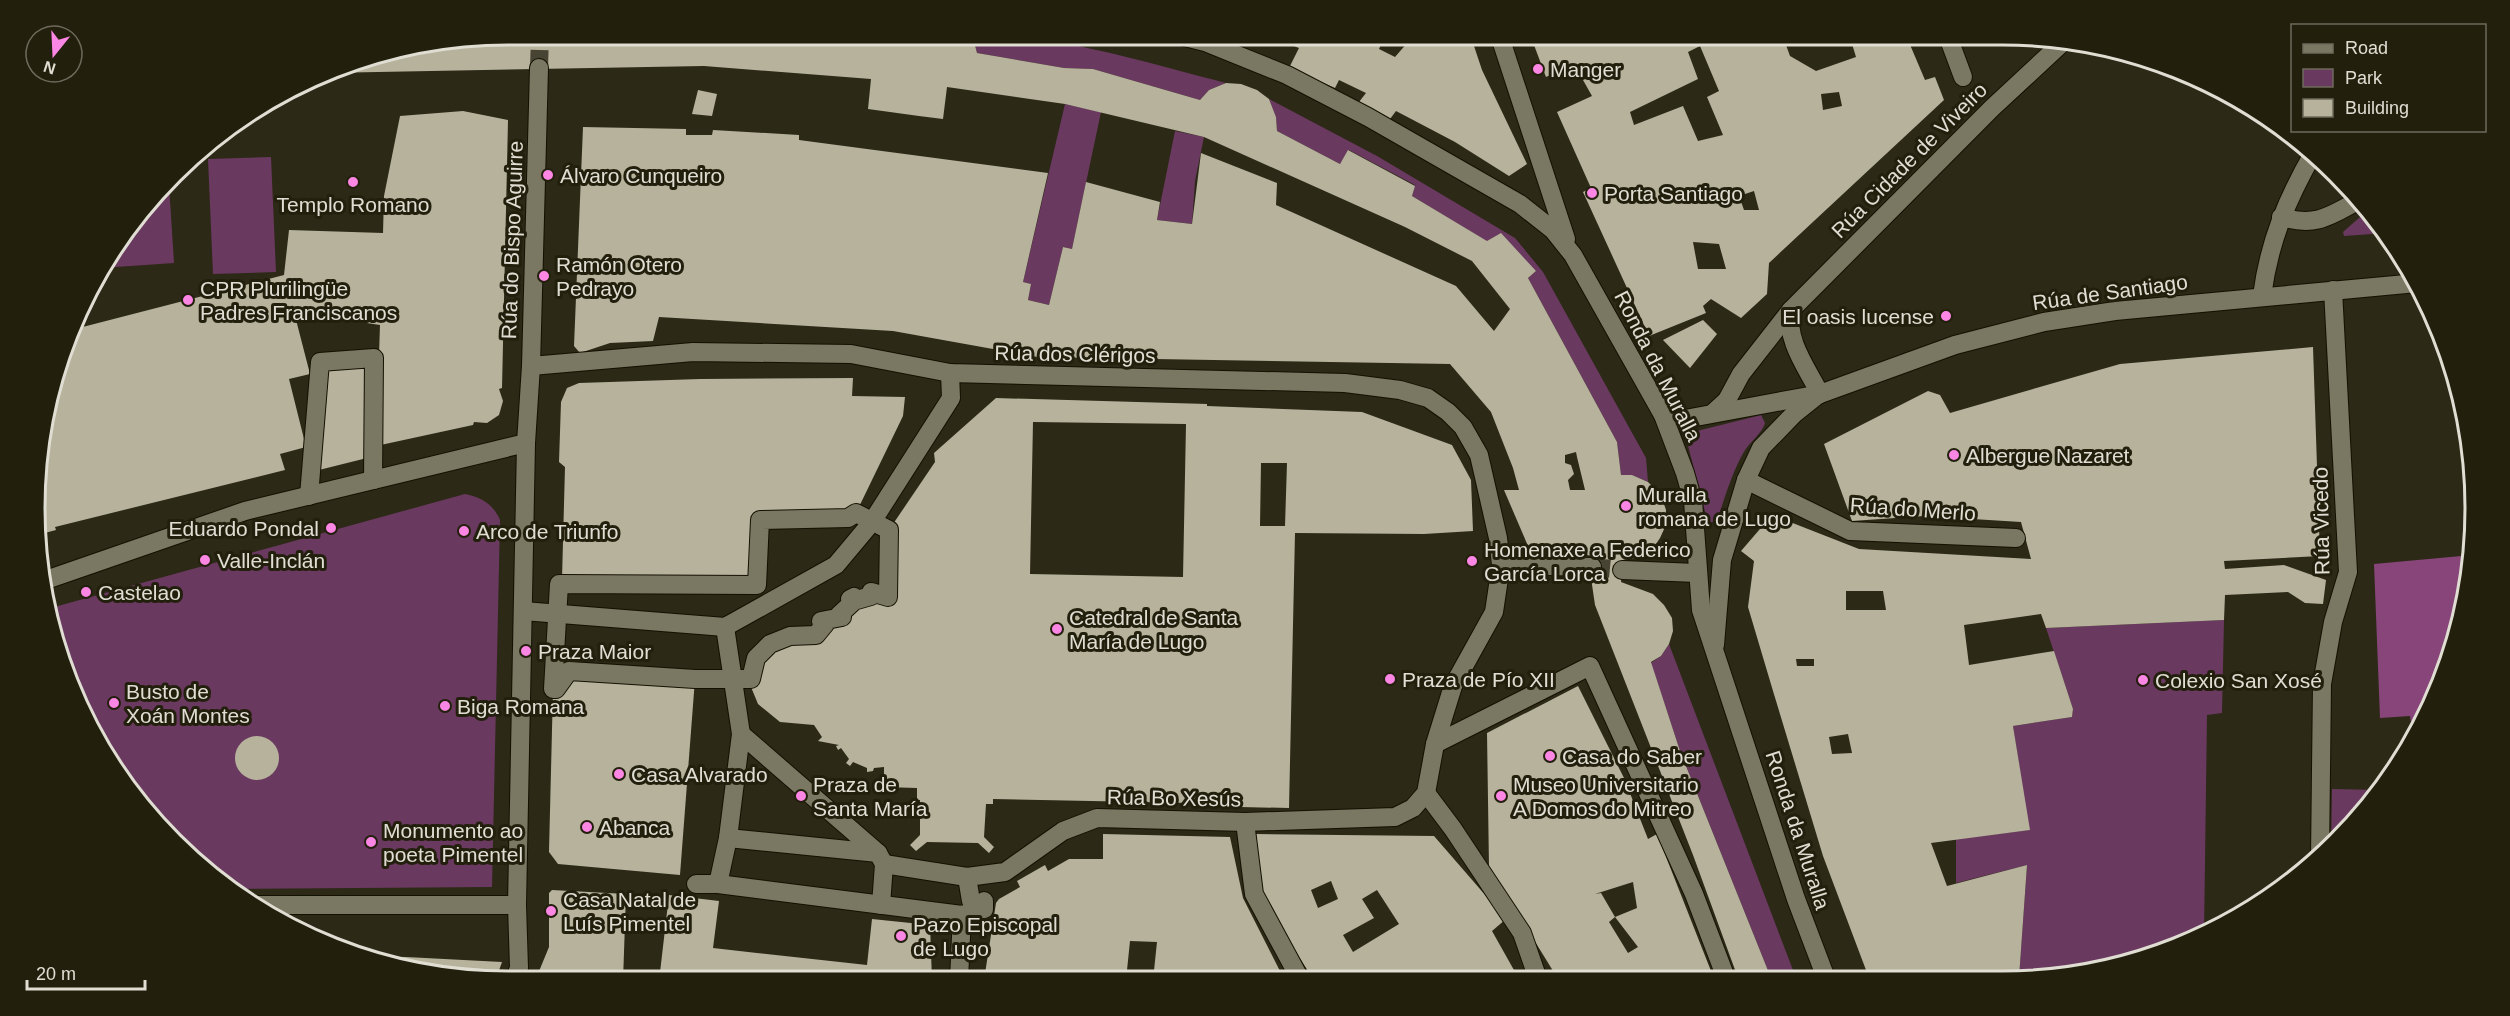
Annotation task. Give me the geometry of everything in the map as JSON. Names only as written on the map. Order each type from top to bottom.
[{"type":"street","name":"Ronda da Muralla","points":[[1212,45],[1287,75],[1368,117],[1520,204],[1552,230],[1573,255],[1663,416],[1685,473],[1693,501],[1701,610],[1796,899],[1823,971]]},
{"type":"street","points":[[1503,45],[1542,162],[1559,222],[1573,255]]},
{"type":"street","points":[[1951,45],[1963,77]]},
{"type":"street","name":"Rúa Cidade de Viveiro","points":[[1714,412],[1727,400],[1741,374],[1791,310],[1992,108],[2056,48]]},
{"type":"street","name":"Rúa do Bispo Aguirre","points":[[526,443],[531,366],[539,68]]},
{"type":"street","points":[[2262,296],[2266,262],[2281,217],[2293,188],[2308,161]]},
{"type":"street","points":[[2281,217],[2301,223],[2312,222],[2351,204]]},
{"type":"street","name":"Rúa de Santiago","points":[[1663,416],[1685,419],[1820,394],[1955,345],[2044,322],[2115,311],[2407,284]]},
{"type":"street","name":"Rúa Vicedo","points":[[2320,843],[2322,684],[2333,622],[2348,572],[2334,290]]},
{"type":"street","points":[[1791,310],[1789,329],[1820,394]]},
{"type":"street","name":"Rúa dos Clérigos","points":[[531,366],[693,352],[851,354],[950,373],[1344,383],[1400,390],[1428,398],[1449,411],[1463,427],[1479,455],[1486,477],[1501,565]]},
{"type":"street","points":[[309,495],[320,362],[374,358],[373,480]]},
{"type":"street","points":[[523,611],[725,627],[837,565],[872,522],[951,398],[950,373]]},
{"type":"street","name":"Rúa de Santiago","points":[[1715,650],[1722,560],[1746,480],[1761,448],[1794,414],[1820,394]]},
{"type":"street","points":[[51,578],[246,511],[526,443],[517,905],[518,971]]},
{"type":"street","name":"Rúa do Merlo","points":[[1746,480],[1850,531],[2016,538]]},
{"type":"street","points":[[856,513],[872,522],[889,530],[888,597],[871,592],[872,596],[857,600],[854,597],[850,599],[852,603],[839,615],[842,617],[821,621],[825,624],[816,635],[789,636],[775,640],[756,658],[751,679],[569,671],[554,689],[559,584],[758,585],[760,519],[848,518],[856,513]]},
{"type":"street","points":[[1535,971],[1522,933],[1453,829],[1426,793],[1435,744],[1453,686],[1494,612],[1501,565],[1592,567]]},
{"type":"street","points":[[1622,570],[1697,573]]},
{"type":"street","points":[[718,884],[728,838],[741,734],[725,627]]},
{"type":"street","points":[[1435,744],[1590,666],[1694,894],[1723,971]]},
{"type":"street","points":[[741,734],[881,858],[881,905]]},
{"type":"street","name":"Rúa Bo Xesús","points":[[968,877],[1005,872],[1063,831],[1097,818],[1245,822],[1395,817],[1413,808],[1426,793]]},
{"type":"street","points":[[1245,822],[1254,894],[1296,971]]},
{"type":"street","points":[[728,838],[881,858],[968,877],[978,904]]},
{"type":"street","points":[[961,971],[978,904],[991,873]]},
{"type":"street","points":[[696,884],[718,884],[881,905],[978,904]]},
{"type":"street","points":[[270,905],[517,905]]},
{"type":"green space","points":[[975,45],[1073,45],[1226,83],[1209,90],[1200,100],[1093,69],[1064,68],[977,53]]},
{"type":"green space","points":[[1269,99],[1377,156],[1515,238],[1543,272],[1646,458],[1648,482],[1632,475],[1621,475],[1617,442],[1528,278],[1536,271],[1412,196],[1415,185],[1349,150],[1340,164],[1277,131],[1276,117]]},
{"type":"green space","points":[[1065,104],[1101,112],[1072,249],[1063,247],[1049,305],[1028,300],[1031,284],[1023,282]]},
{"type":"green space","points":[[1175,131],[1204,137],[1195,181],[1192,224],[1157,220]]},
{"type":"green space","points":[[271,157],[276,272],[213,274],[208,159]]},
{"type":"green space","points":[[170,193],[174,263],[113,267],[141,226]]},
{"type":"green space","points":[[2361,216],[2375,234],[2344,236],[2343,232]]},
{"type":"green space","points":[[1761,415],[1765,423],[1764,427],[1740,458],[1717,521],[1708,523],[1685,434]]},
{"type":"green space","name":"Praza Maior","points":[[465,494],[486,502],[500,520],[492,887],[245,889],[203,856],[181,835],[160,813],[123,765],[107,740],[80,685],[56,607]]},
{"type":"green space","points":[[2224,620],[2222,713],[2207,715],[2204,924],[2179,936],[2122,955],[2062,967],[2020,970],[2027,865],[1956,883],[1956,839],[2029,830],[2013,726],[2072,717],[2073,709],[2046,628]]},
{"type":"green space","points":[[1669,644],[1793,971],[1768,971],[1680,751],[1651,663],[1661,656]]},
{"type":"green space","points":[[2332,789],[2369,790],[2350,813],[2331,833]]},
{"type":"shaded area","points":[[2462,556],[2449,628],[2430,685],[2411,724],[2410,716],[2380,718],[2374,564]]},
{"type":"building","points":[[975,45],[977,53],[1064,68],[1093,69],[1200,100],[1209,90],[1226,83],[1241,84],[1257,90],[1269,99],[1276,117],[1277,131],[1340,164],[1348,150],[1415,186],[1412,196],[1487,241],[1501,233],[1536,271],[1528,278],[1617,442],[1621,475],[1632,475],[1648,482],[1661,495],[1666,510],[1665,527],[1660,538],[1652,550],[1640,557],[1623,560],[1621,582],[1653,594],[1672,618],[1673,631],[1669,644],[1661,656],[1651,662],[1680,751],[1768,971],[1735,971],[1693,855],[1595,605],[1591,578],[1593,556],[1528,546],[1504,490],[1519,490],[1491,412],[1450,364],[1038,357],[893,331],[659,317],[653,341],[610,343],[580,353],[574,346],[583,127],[686,129],[686,135],[712,135],[713,130],[799,135],[799,140],[1048,173],[1023,282],[1031,284],[1028,300],[1049,305],[1063,247],[1072,249],[1086,182],[1160,202],[1157,220],[1192,224],[1201,153],[1277,183],[1276,205],[1456,286],[1494,331],[1510,309],[1472,261],[1405,227],[1204,137],[1065,104],[947,87],[943,119],[868,109],[871,79],[704,66],[352,73],[418,54],[478,46]],"holes":[[[1576,452],[1585,490],[1570,490],[1568,480],[1574,474],[1571,465],[1565,463],[1565,455]]]},
{"type":"building","points":[[1291,45],[1381,45],[1379,49],[1395,57],[1405,45],[1474,45],[1482,70],[1527,164],[1509,176],[1455,142],[1396,111],[1390,119],[1359,102],[1366,93],[1339,80],[1335,88],[1289,68],[1299,48]]},
{"type":"building","points":[[1534,45],[1786,45],[1790,56],[1816,71],[1856,57],[1852,45],[1910,45],[1925,80],[1935,77],[1944,100],[1769,263],[1767,294],[1741,318],[1711,299],[1703,306],[1706,313],[1649,336],[1583,192],[1591,188],[1557,112],[1592,96],[1574,64],[1546,77]],"holes":[[[1700,46],[1719,91],[1707,97],[1723,135],[1698,141],[1683,106],[1634,125],[1630,112],[1698,79],[1688,52]],[[1839,92],[1842,106],[1823,110],[1821,94]],[[1754,191],[1759,210],[1744,210],[1739,196]],[[1693,242],[1719,244],[1726,269],[1698,269]]]},
{"type":"building","points":[[698,90],[717,94],[712,116],[692,114]]},
{"type":"building","points":[[463,111],[508,120],[502,388],[499,389],[503,401],[499,415],[487,423],[474,422],[473,425],[376,446],[380,325],[294,312],[310,374],[289,379],[306,447],[280,454],[285,470],[55,527],[56,530],[46,533],[46,478],[54,418],[61,388],[82,327],[284,275],[289,230],[383,233],[384,196],[400,116]]},
{"type":"building","points":[[1703,320],[1717,334],[1690,368],[1663,340]]},
{"type":"building","points":[[2313,347],[2320,556],[2224,561],[2225,569],[2284,565],[2326,580],[2323,604],[2305,603],[2288,592],[2225,595],[2224,620],[2046,628],[2041,614],[1964,625],[1969,665],[2054,651],[2073,709],[2072,717],[2013,726],[2030,830],[1931,843],[1947,886],[2027,865],[2020,970],[1866,971],[1823,856],[1748,607],[1754,561],[1741,551],[1772,515],[1859,549],[2031,559],[2021,522],[1924,516],[1852,521],[1824,444],[1928,391],[1940,395],[1950,413],[2120,364]],"holes":[[[1846,591],[1883,591],[1886,610],[1846,610]],[[1796,659],[1814,659],[1814,666],[1797,666]],[[1848,734],[1852,753],[1832,754],[1829,737]]]},
{"type":"building","points":[[370,364],[367,458],[319,470],[325,367]]},
{"type":"building","points":[[853,378],[852,396],[905,397],[903,416],[856,513],[760,519],[757,585],[562,579],[565,467],[559,462],[561,402],[567,388],[579,383]]},
{"type":"building","name":"Catedral de Santa María de Lugo","points":[[996,398],[1207,404],[1207,406],[1362,412],[1452,445],[1471,480],[1473,531],[1424,534],[1295,533],[1289,808],[1240,807],[1240,804],[993,799],[993,804],[986,804],[984,837],[994,847],[989,853],[978,843],[927,842],[916,851],[910,845],[920,835],[920,800],[917,800],[917,788],[884,787],[884,767],[874,768],[873,771],[867,772],[867,768],[853,762],[850,766],[846,763],[849,759],[841,748],[838,750],[836,746],[839,745],[818,741],[822,737],[814,725],[780,722],[758,704],[751,687],[753,665],[797,635],[878,596],[889,530],[935,462],[934,453]],"holes":[[[1033,422],[1186,424],[1183,577],[1030,574]],[[1261,463],[1287,463],[1285,526],[1260,526]]]},
{"type":"building","name":"Casa Alvarado","points":[[569,673],[695,679],[680,875],[558,864],[549,852],[553,689]]},
{"type":"building","points":[[1578,686],[1624,778],[1648,839],[1657,834],[1711,971],[1553,971],[1489,867],[1487,733]],"holes":[[[1633,882],[1637,908],[1615,917],[1601,893],[1595,894]],[[1615,917],[1638,947],[1628,953],[1609,922]]]},
{"type":"building","points":[[257,736],[272,743],[279,758],[272,773],[257,780],[242,773],[235,758],[242,743]]},
{"type":"building","points":[[1103,834],[1230,837],[1243,898],[1280,971],[1154,971],[1157,942],[1130,941],[1127,971],[985,971],[996,903],[1020,887],[1017,881],[1045,865],[1048,871],[1069,859],[1103,859]]},
{"type":"building","points":[[1256,834],[1434,836],[1506,919],[1492,931],[1514,971],[1308,971],[1262,898]],"holes":[[[1331,881],[1338,899],[1318,908],[1311,890]],[[1377,890],[1399,924],[1353,952],[1343,935],[1374,918],[1362,899]]]},
{"type":"building","points":[[552,890],[626,894],[623,971],[539,971],[549,947],[549,893]]},
{"type":"building","name":"Pazo Episcopal de Lugo","points":[[669,895],[719,901],[713,948],[867,965],[872,919],[930,925],[932,971],[660,971]]},
{"type":"building","points":[[396,957],[406,957],[502,962],[499,971],[478,970]]},
{"type":"tunnel","points":[[539,68],[540,45]]},
{"type":"tunnel","points":[[1592,567],[1622,570]]},
{"type":"place","name":"Manger","points":[[1538,69]]},
{"type":"place","name":"Álvaro Cunqueiro","points":[[548,175]]},
{"type":"place","name":"Templo Romano","points":[[353,182]]},
{"type":"place","name":"Porta Santiago","points":[[1592,193]]},
{"type":"place","name":"Ramón Otero Pedrayo","points":[[544,276]]},
{"type":"place","name":"CPR Plurilingüe Padres Franciscanos","points":[[188,300]]},
{"type":"place","name":"El oasis lucense","points":[[1946,316]]},
{"type":"place","name":"Albergue Nazaret","points":[[1954,455]]},
{"type":"place","name":"Muralla romana de Lugo","points":[[1626,506]]},
{"type":"place","name":"Eduardo Pondal","points":[[331,528]]},
{"type":"place","name":"Arco de Triunfo","points":[[464,531]]},
{"type":"place","name":"Valle-Inclán","points":[[205,560]]},
{"type":"place","name":"Homenaxe a Federico García Lorca","points":[[1472,561]]},
{"type":"place","name":"Castelao","points":[[86,592]]},
{"type":"place","name":"Catedral de Santa María de Lugo","points":[[1057,629]]},
{"type":"place","name":"Praza Maior","points":[[526,651]]},
{"type":"place","name":"Praza de Pío XII","points":[[1390,679]]},
{"type":"place","name":"Colexio San Xosé","points":[[2143,680]]},
{"type":"place","name":"Busto de Xoán Montes","points":[[114,703]]},
{"type":"place","name":"Biga Romana","points":[[445,706]]},
{"type":"place","name":"Casa do Saber","points":[[1550,756]]},
{"type":"place","name":"Casa Alvarado","points":[[619,774]]},
{"type":"place","name":"Praza de Santa María","points":[[801,796]]},
{"type":"place","name":"Museo Universitario A Domos do Mitreo","points":[[1501,796]]},
{"type":"place","name":"Abanca","points":[[587,827]]},
{"type":"place","name":"Monumento ao poeta Pimentel","points":[[371,842]]},
{"type":"place","name":"Casa Natal de Luís Pimentel","points":[[551,911]]},
{"type":"place","name":"Pazo Episcopal de Lugo","points":[[901,936]]}]
